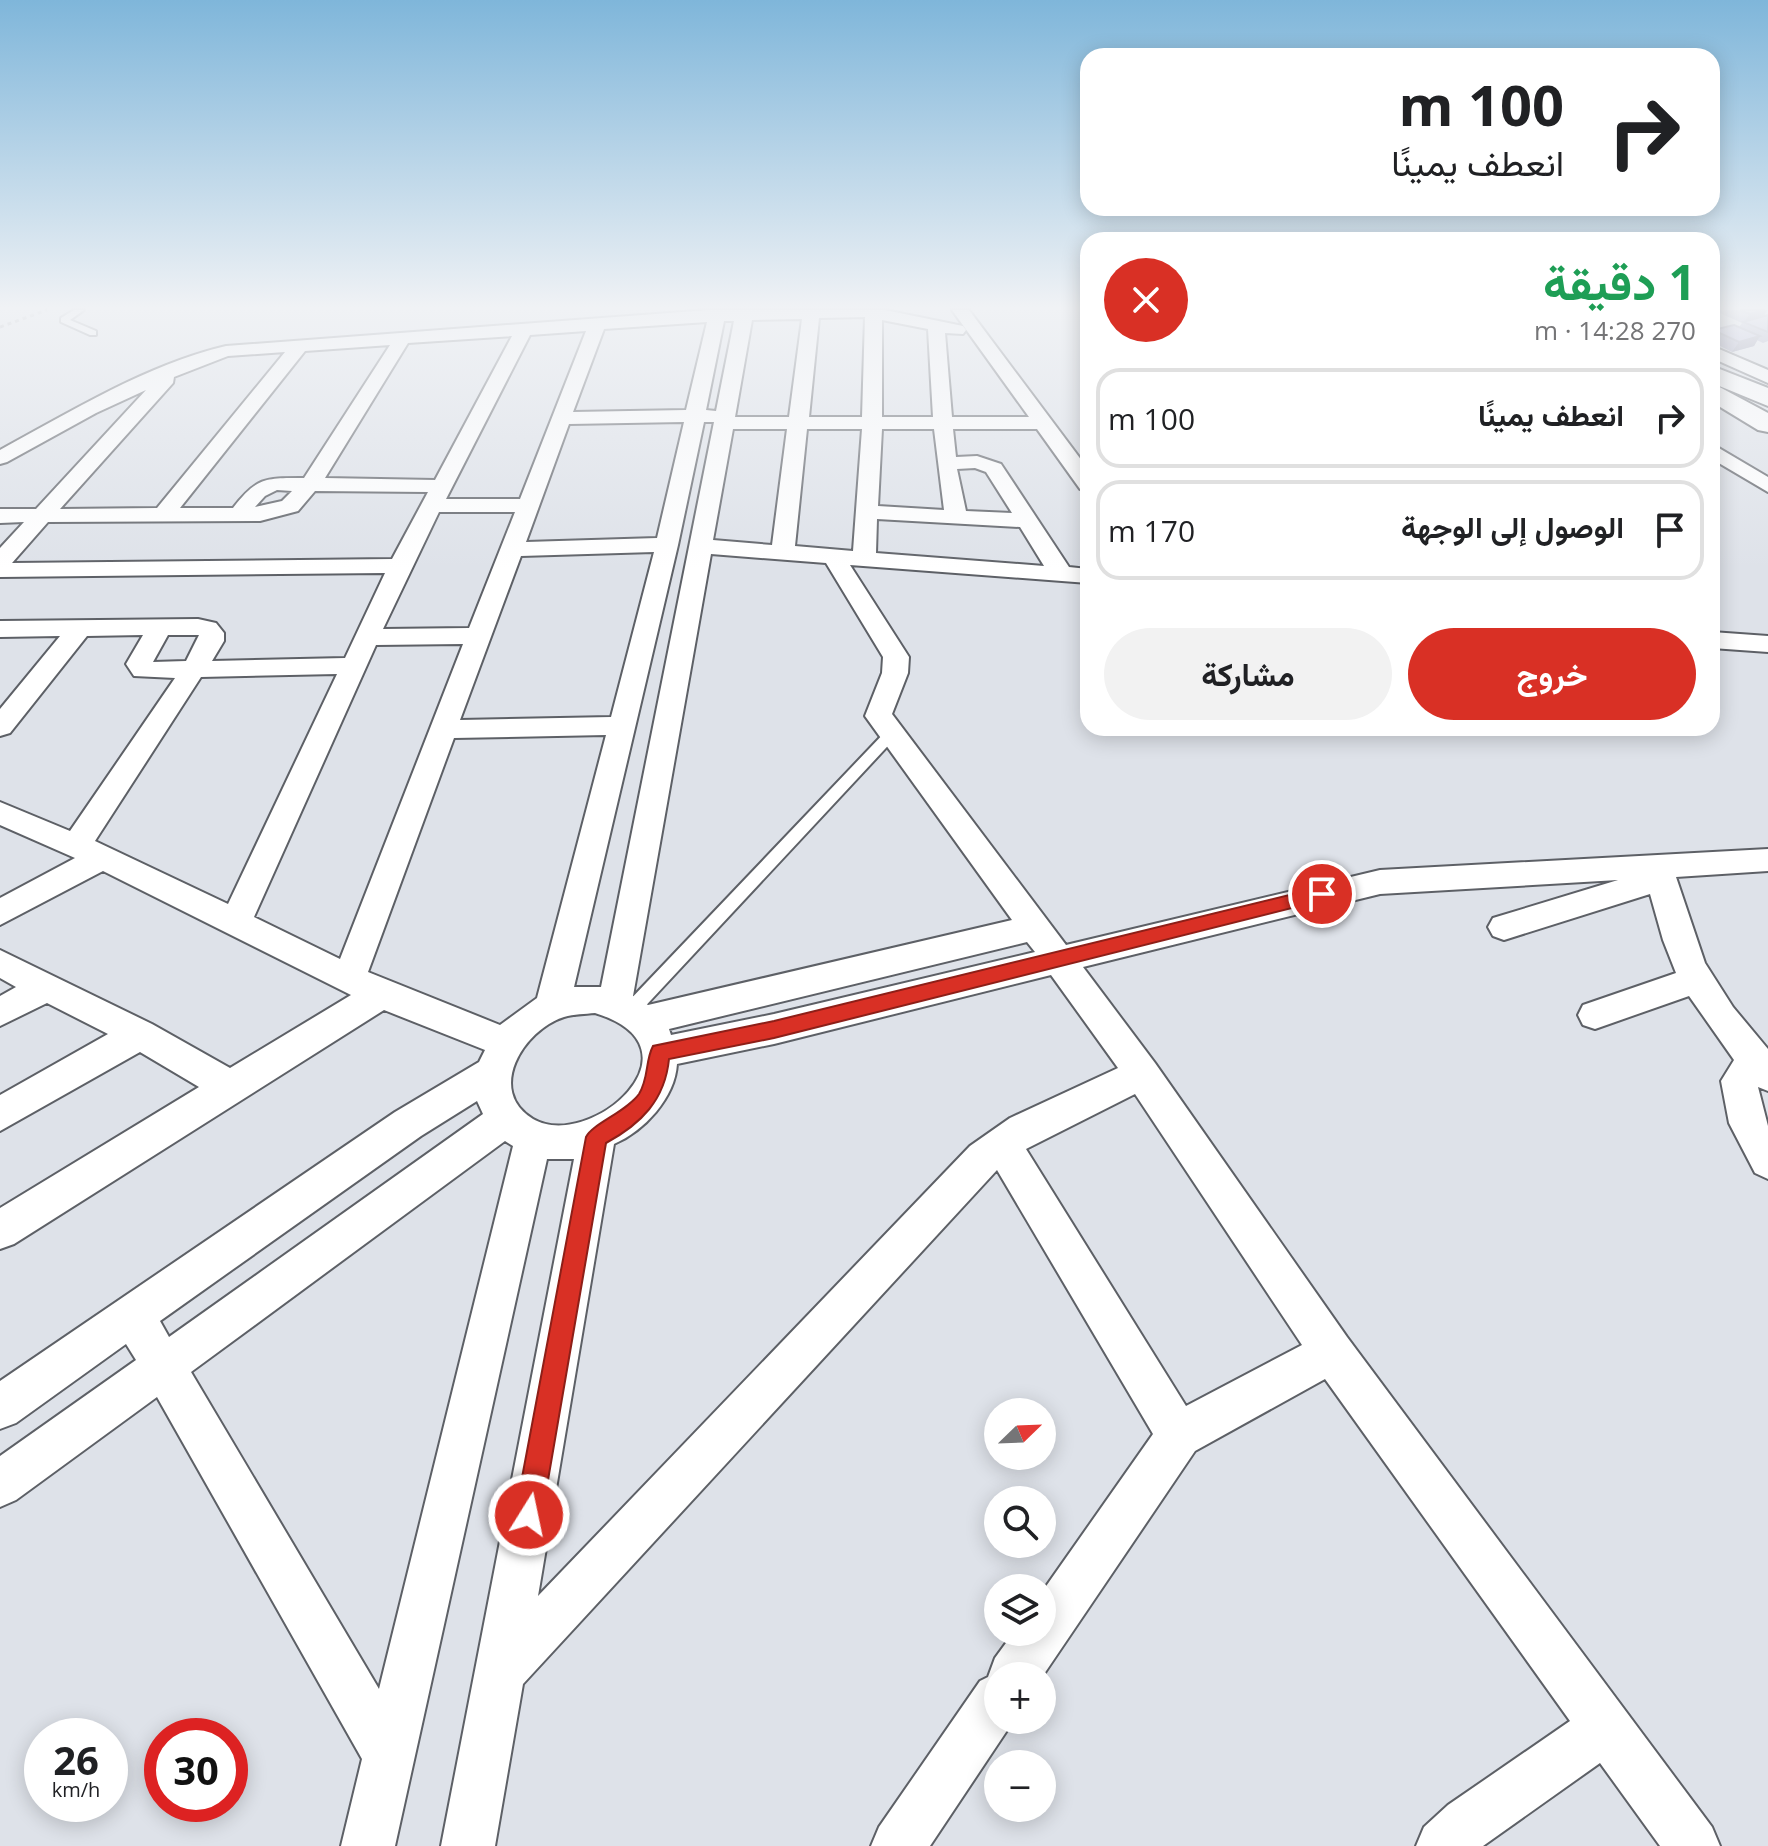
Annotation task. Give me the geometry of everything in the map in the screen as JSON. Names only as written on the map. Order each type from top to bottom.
[{"type":"main road","points":[[1721,396],[1768,424]]},
{"type":"main road","points":[[1750,396],[1768,411]]},
{"type":"street","points":[[0,458],[117,396]]},
{"type":"street","points":[[0,562],[150,396]]},
{"type":"street","points":[[164,514],[259,396]]},
{"type":"street","points":[[311,483],[362,396]]},
{"type":"street","points":[[236,921],[400,566],[489,396]]},
{"type":"street","points":[[0,1230],[230,1087],[365,986],[445,729],[569,396]]},
{"type":"street","points":[[552,1007],[665,554],[700,396]]},
{"type":"street","points":[[500,1058],[495,1101],[519,1130],[564,1144],[597,1137],[625,1122],[646,1101],[657,1077],[638,1021],[659,779],[730,396]]},
{"type":"street","points":[[783,550],[801,396]]},
{"type":"street","points":[[871,396],[867,512],[849,556],[896,657],[895,673],[878,716],[893,732],[1142,1074],[1332,1352],[1693,1846]]},
{"type":"street","points":[[940,396],[946,464],[956,517]]},
{"type":"street","points":[[1022,396],[1080,473]]},
{"type":"street","points":[[561,418],[696,416],[798,424],[1042,423]]},
{"type":"street","points":[[1720,455],[1768,486]]},
{"type":"street","points":[[946,464],[977,462],[994,468],[1061,574]]},
{"type":"street","points":[[0,516],[239,514],[262,488],[282,483],[311,483],[527,506]]},
{"type":"street","points":[[867,512],[1029,521]]},
{"type":"street","points":[[512,549],[665,554],[783,550],[1080,575]]},
{"type":"street","points":[[0,570],[400,566]]},
{"type":"street","points":[[1720,625],[1742,642]]},
{"type":"street","points":[[0,629],[198,627],[211,630],[211,641],[89,852],[0,913]]},
{"type":"street","points":[[159,628],[141,658],[140,668],[149,671],[354,666]]},
{"type":"street","points":[[0,727],[79,629]]},
{"type":"street","points":[[368,637],[479,636]]},
{"type":"street","points":[[1720,641],[1768,644]]},
{"type":"street","points":[[445,729],[620,726]]},
{"type":"street","points":[[608,780],[659,779]]},
{"type":"street","points":[[4,819],[89,852],[236,921],[500,1058]]},
{"type":"street","points":[[0,1407],[500,1058],[526,1022],[552,1007],[573,1000],[638,1021],[774,1029],[1380,882],[1422,877],[1660,874],[1768,860]]},
{"type":"street","points":[[1504,927],[1660,874]]},
{"type":"street","points":[[1660,874],[1681,946],[1696,980],[1762,1068],[1739,1081],[1741,1106],[1753,1138],[1768,1161]]},
{"type":"street","points":[[638,1021],[1035,927]]},
{"type":"street","points":[[0,963],[140,1034],[230,1087]]},
{"type":"street","points":[[1595,1015],[1696,980]]},
{"type":"street","points":[[0,1012],[47,987]]},
{"type":"street","points":[[0,1114],[140,1034]]},
{"type":"street","points":[[500,1672],[954,1189],[1001,1143],[1142,1074]]},
{"type":"street","points":[[0,1484],[163,1368],[519,1130]]},
{"type":"street","points":[[368,1846],[519,1130]]},
{"type":"street","points":[[468,1846],[597,1137]]},
{"type":"street","points":[[1001,1143],[1179,1435]]},
{"type":"street","points":[[133,1315],[389,1755]]},
{"type":"street","points":[[1023,1662],[1179,1435],[1332,1352]]},
{"type":"street","points":[[898,1846],[984,1720]]},
{"type":"street","points":[[1444,1845],[1467,1824],[1605,1728]]},
{"type":"lane","points":[[638,1021],[893,732]]},
{"type":"route","points":[[529,1515],[597,1137],[625,1122],[646,1101],[657,1077],[660,1052],[774,1029],[1322,894]]}]
